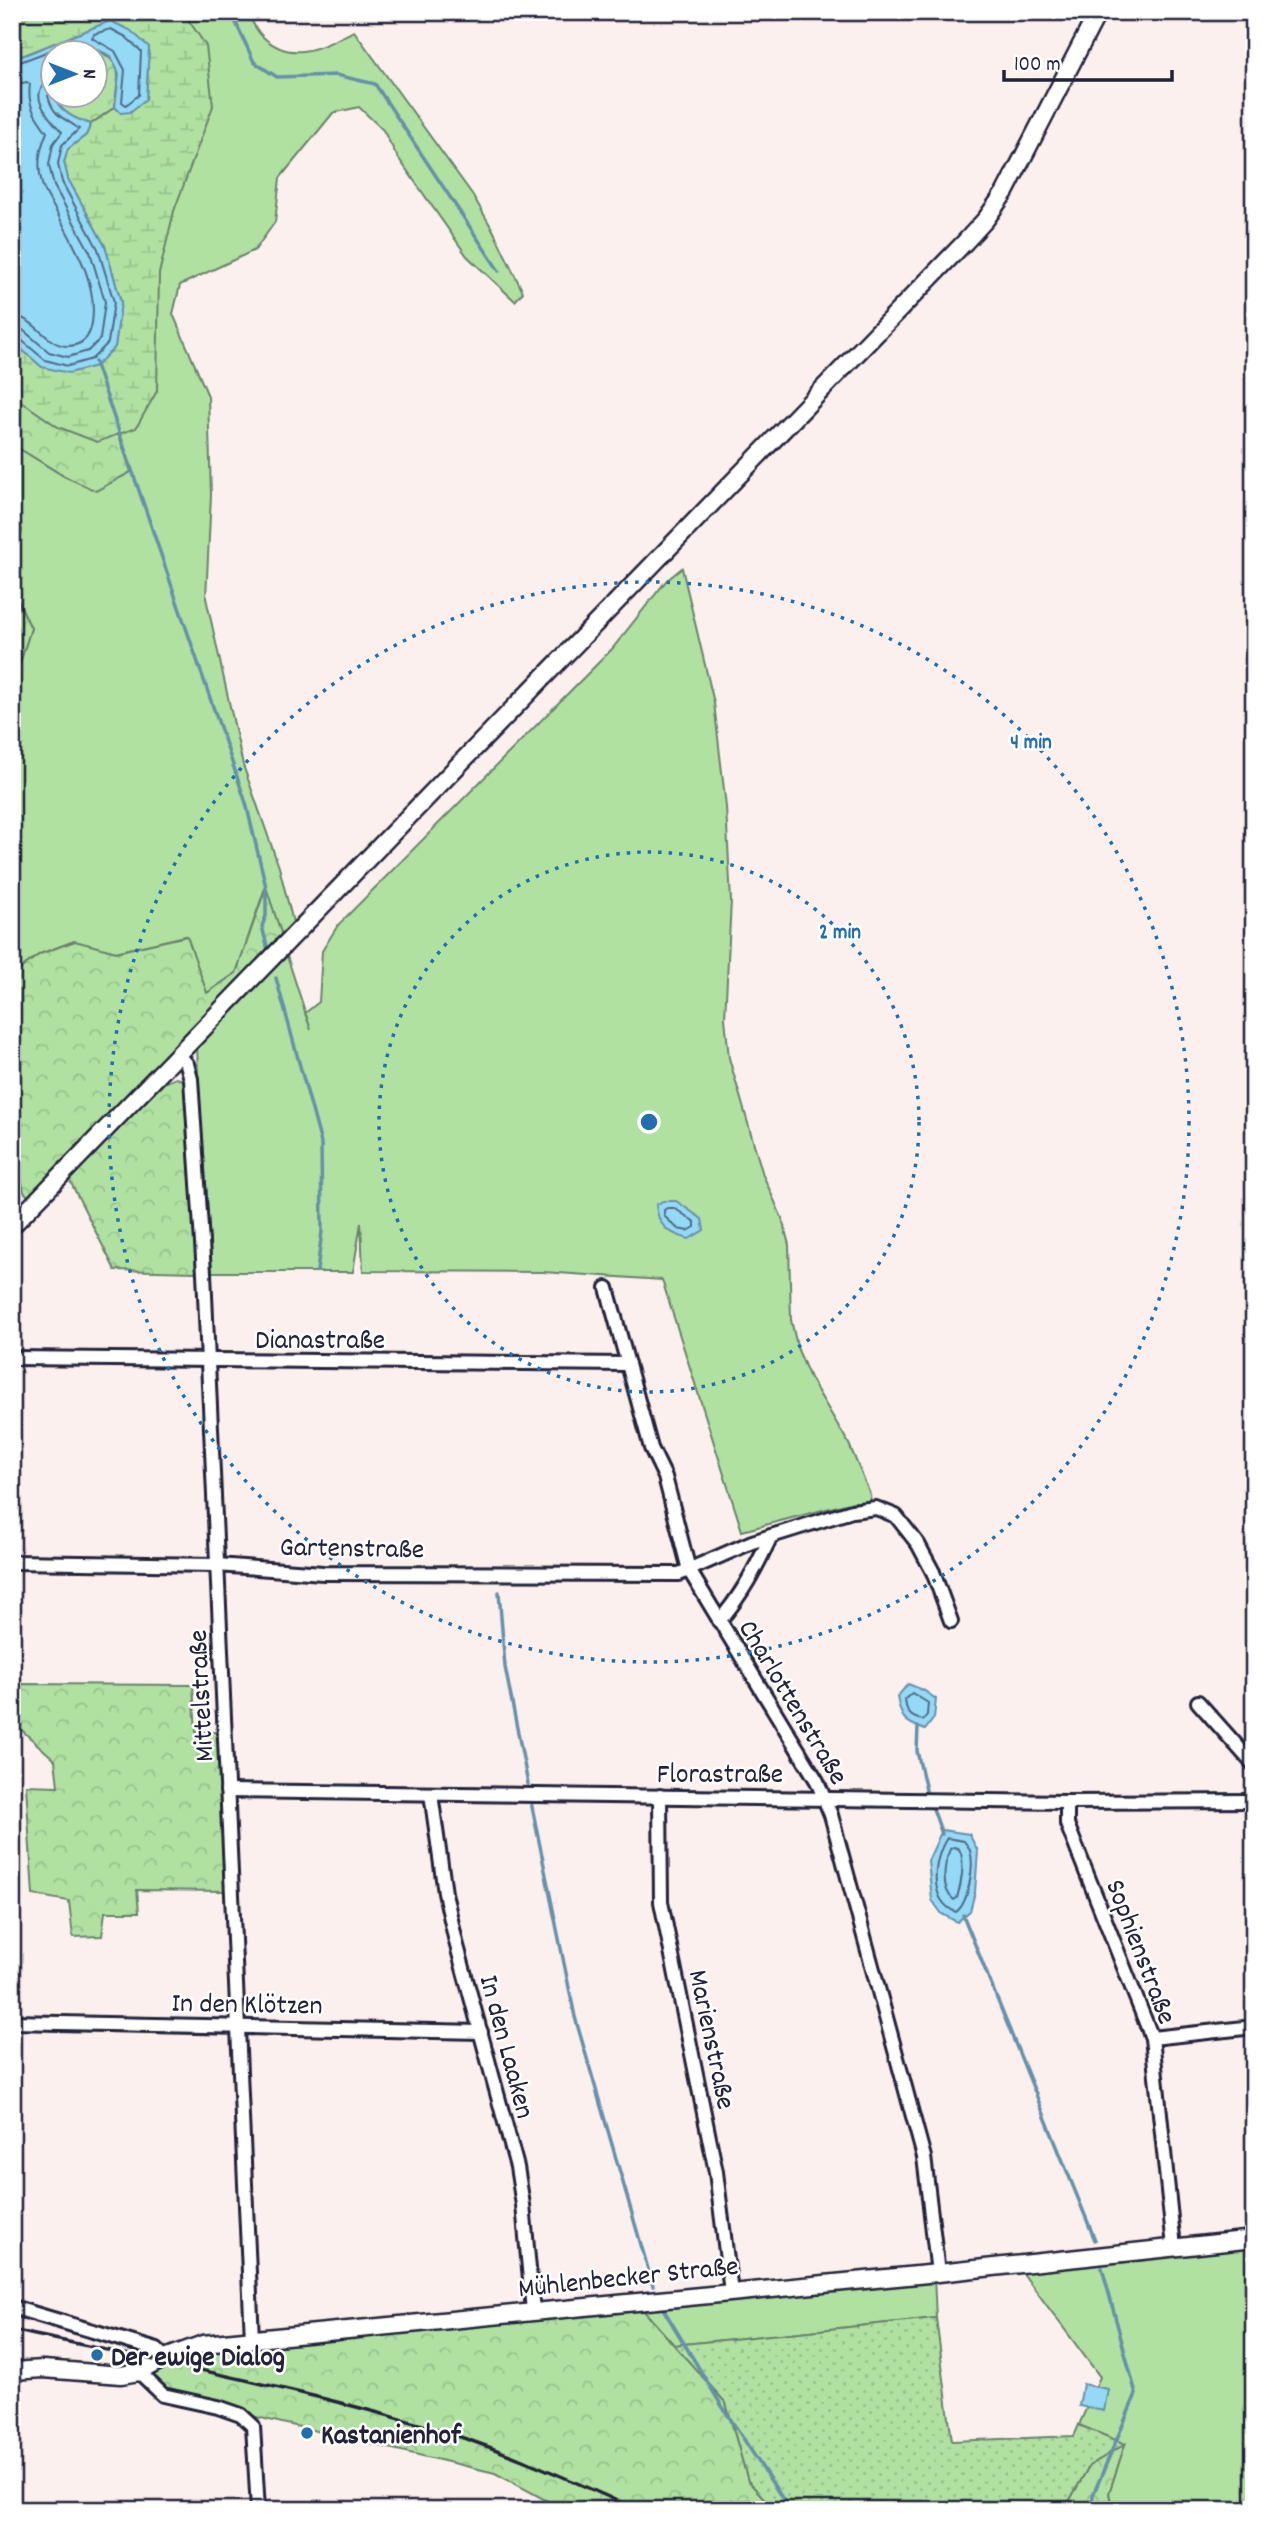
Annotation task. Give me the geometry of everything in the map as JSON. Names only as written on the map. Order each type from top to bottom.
[{"type":"main road","points":[[12,1226],[986,219],[1021,163],[1098,12]]},
{"type":"main road","name":"Mühlenbecker Straße","points":[[12,2371],[43,2369],[121,2375],[139,2372],[165,2358],[203,2344],[938,2273],[1254,2239]]},
{"type":"street","name":"Mittelstraße","points":[[178,1054],[187,1064],[191,1079],[228,1791],[252,2339]]},
{"type":"street","name":"Charlottenstraße","points":[[607,1288],[651,1448],[665,1477],[689,1570],[825,1797],[924,2157],[938,2273]]},
{"type":"street","name":"Dianastraße","points":[[12,1358],[207,1362],[628,1364]]},
{"type":"street","name":"Gartenstraße","points":[[12,1562],[217,1565],[336,1573],[679,1574],[771,1536],[852,1511],[876,1508],[895,1516],[918,1544],[933,1572],[951,1620]]},
{"type":"street","points":[[719,1621],[732,1607],[771,1536]]},
{"type":"street","points":[[1198,1702],[1254,1765]]},
{"type":"street","name":"Florastraße","points":[[228,1791],[1067,1802],[1254,1801]]},
{"type":"street","name":"In den Laaken","points":[[431,1794],[445,1893],[517,2167],[533,2311]]},
{"type":"street","name":"Marienstraße","points":[[660,1796],[661,1902],[716,2172],[732,2292]]},
{"type":"street","name":"Sophienstraße","points":[[1067,1802],[1067,1824],[1152,2038],[1174,2247]]},
{"type":"street","name":"In den Klötzen","points":[[12,2022],[481,2032]]},
{"type":"street","points":[[1152,2038],[1254,2027]]},
{"type":"street","points":[[12,2307],[157,2350],[165,2358]]},
{"type":"street","points":[[139,2372],[163,2395],[218,2407],[241,2415],[253,2426],[258,2510]]},
{"type":"green space","points":[[12,12],[247,12],[262,36],[273,45],[296,51],[319,47],[354,31],[472,194],[523,292],[515,301],[467,256],[397,156],[383,130],[359,107],[333,113],[280,178],[275,222],[255,250],[180,285],[173,314],[208,396],[211,495],[206,598],[243,765],[279,867],[294,926],[284,942],[265,888],[236,973],[207,993],[186,936],[116,952],[74,941],[40,954],[12,975],[12,668],[19,666],[31,628],[16,592],[11,568],[15,544],[22,532],[18,507],[12,502],[12,444],[64,476],[96,490],[96,366],[79,141],[61,108],[108,108],[108,63],[119,74],[149,48],[108,42],[108,38],[38,38],[38,49],[12,60]]},
{"type":"green space","points":[[12,12],[183,12],[206,46],[213,106],[174,211],[159,274],[157,391],[136,428],[97,442],[58,427],[12,395],[12,341],[42,367],[115,347],[121,302],[105,246],[68,179],[64,162],[68,149],[86,135],[91,124],[115,107],[121,113],[146,99],[149,48],[130,31],[110,21],[67,38],[38,38],[38,50],[12,60]]},
{"type":"green space","points":[[108,56],[118,71],[115,107],[91,124],[68,114],[62,108],[108,108]]},
{"type":"green space","points":[[12,341],[96,366],[131,472],[96,491],[64,476],[12,444]]},
{"type":"green space","points":[[682,568],[714,703],[726,807],[731,901],[725,1018],[729,1058],[763,1175],[782,1218],[789,1245],[791,1320],[798,1350],[810,1378],[849,1444],[870,1494],[871,1504],[853,1502],[742,1531],[662,1280],[543,1272],[363,1271],[361,1223],[353,1272],[212,1272],[197,1045],[287,956],[305,1013],[319,1002],[322,951],[338,925],[612,649],[666,581]]},
{"type":"green space","points":[[12,589],[31,628],[19,666],[12,668]]},
{"type":"green space","points":[[266,887],[284,942],[30,1198],[24,1192],[12,1137],[12,975],[40,954],[75,941],[116,952],[187,936],[207,993],[236,973]]},
{"type":"green space","points":[[176,1078],[188,1081],[196,1272],[115,1270],[69,1179],[164,1083]]},
{"type":"green space","points":[[18,1684],[193,1685],[196,1732],[217,1732],[226,1891],[137,1890],[139,1912],[105,1912],[102,1936],[73,1937],[69,1901],[33,1895],[26,1785],[58,1786],[55,1760],[17,1726]]},
{"type":"green space","points":[[1254,2239],[1254,2510],[1112,2510],[1109,2493],[1125,2444],[1079,2425],[1100,2377],[1016,2264]]},
{"type":"green space","points":[[934,2277],[936,2318],[674,2345],[635,2301]]},
{"type":"green space","points":[[635,2301],[726,2403],[748,2481],[775,2510],[564,2510],[495,2473],[163,2395],[143,2377],[147,2357],[174,2360],[216,2350],[269,2346],[293,2334]]},
{"type":"green space","points":[[936,2318],[952,2441],[1074,2436],[1079,2425],[1125,2444],[1089,2466],[1064,2510],[775,2510],[748,2481],[726,2403],[674,2345]]},
{"type":"green space","points":[[1125,2444],[1109,2493],[1112,2510],[1064,2510],[1089,2466]]},
{"type":"water","points":[[110,21],[130,30],[149,47],[146,99],[130,112],[121,113],[115,107],[119,74],[108,55],[108,38],[67,38]]},
{"type":"water","points":[[38,50],[38,108],[61,108],[77,119],[91,124],[86,135],[68,149],[64,162],[68,179],[105,246],[121,302],[115,347],[96,366],[69,373],[42,367],[12,341],[12,60]]},
{"type":"water","points":[[663,1201],[676,1201],[702,1219],[704,1230],[689,1239],[665,1228],[659,1219],[656,1205]]},
{"type":"water","points":[[908,1684],[936,1699],[934,1718],[925,1730],[908,1722],[900,1710],[897,1697]]},
{"type":"water","points":[[942,1830],[969,1834],[978,1851],[975,1892],[970,1911],[957,1922],[942,1914],[932,1900],[928,1861]]},
{"type":"water","points":[[1083,2384],[1108,2389],[1104,2411],[1079,2406]]},
{"type":"waterway","points":[[231,12],[254,62],[277,77],[336,75],[375,84],[499,271]]},
{"type":"waterway","points":[[12,41],[17,52]]},
{"type":"waterway","points":[[95,362],[246,803],[266,887],[266,916],[262,926],[268,950]]},
{"type":"waterway","points":[[276,978],[321,1143],[322,1231],[317,1271]]},
{"type":"waterway","points":[[499,1592],[505,1667],[528,1784]]},
{"type":"waterway","points":[[918,1727],[917,1751],[926,1790]]},
{"type":"waterway","points":[[531,1802],[575,2017],[653,2286]]},
{"type":"waterway","points":[[932,1806],[942,1834]]},
{"type":"waterway","points":[[963,1915],[1095,2240]]},
{"type":"waterway","points":[[1092,2510],[1093,2495],[1136,2394],[1102,2268]]},
{"type":"waterway","points":[[662,2307],[720,2403],[790,2510]]},
{"type":"railway","points":[[12,2330],[265,2385],[443,2431],[500,2451],[637,2510]]},
{"type":"place","name":"Der ewige Dialog","points":[[97,2355]]},
{"type":"place","name":"Kastanienhof","points":[[307,2433]]}]
